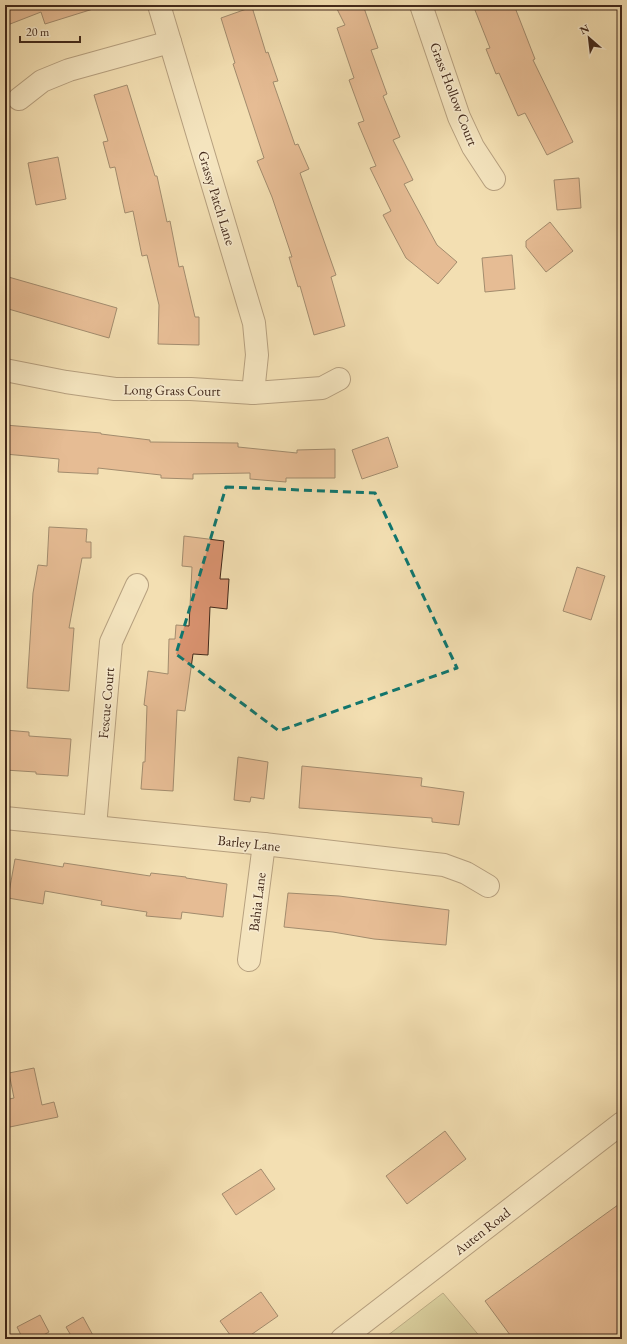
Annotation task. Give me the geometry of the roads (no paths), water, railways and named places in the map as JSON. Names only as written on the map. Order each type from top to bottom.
[{"type":"street","name":"Grassy Patch Lane","points":[[159,5],[254,323],[257,355],[253,393]]},
{"type":"street","name":"Grass Hollow Court","points":[[421,5],[459,117],[473,147],[494,179]]},
{"type":"street","points":[[19,99],[42,81],[69,70],[170,42]]},
{"type":"street","name":"Long Grass Court","points":[[5,370],[66,382],[115,389],[191,389],[253,393],[322,388],[339,379]]},
{"type":"street","name":"Fescue Court","points":[[95,827],[111,642],[137,585]]},
{"type":"street","name":"Barley Lane","points":[[5,818],[264,844],[444,866],[466,873],[488,886]]},
{"type":"street","name":"Bahia Lane","points":[[249,960],[264,844]]},
{"type":"street","name":"Auten Road","points":[[342,1339],[622,1122]]}]
